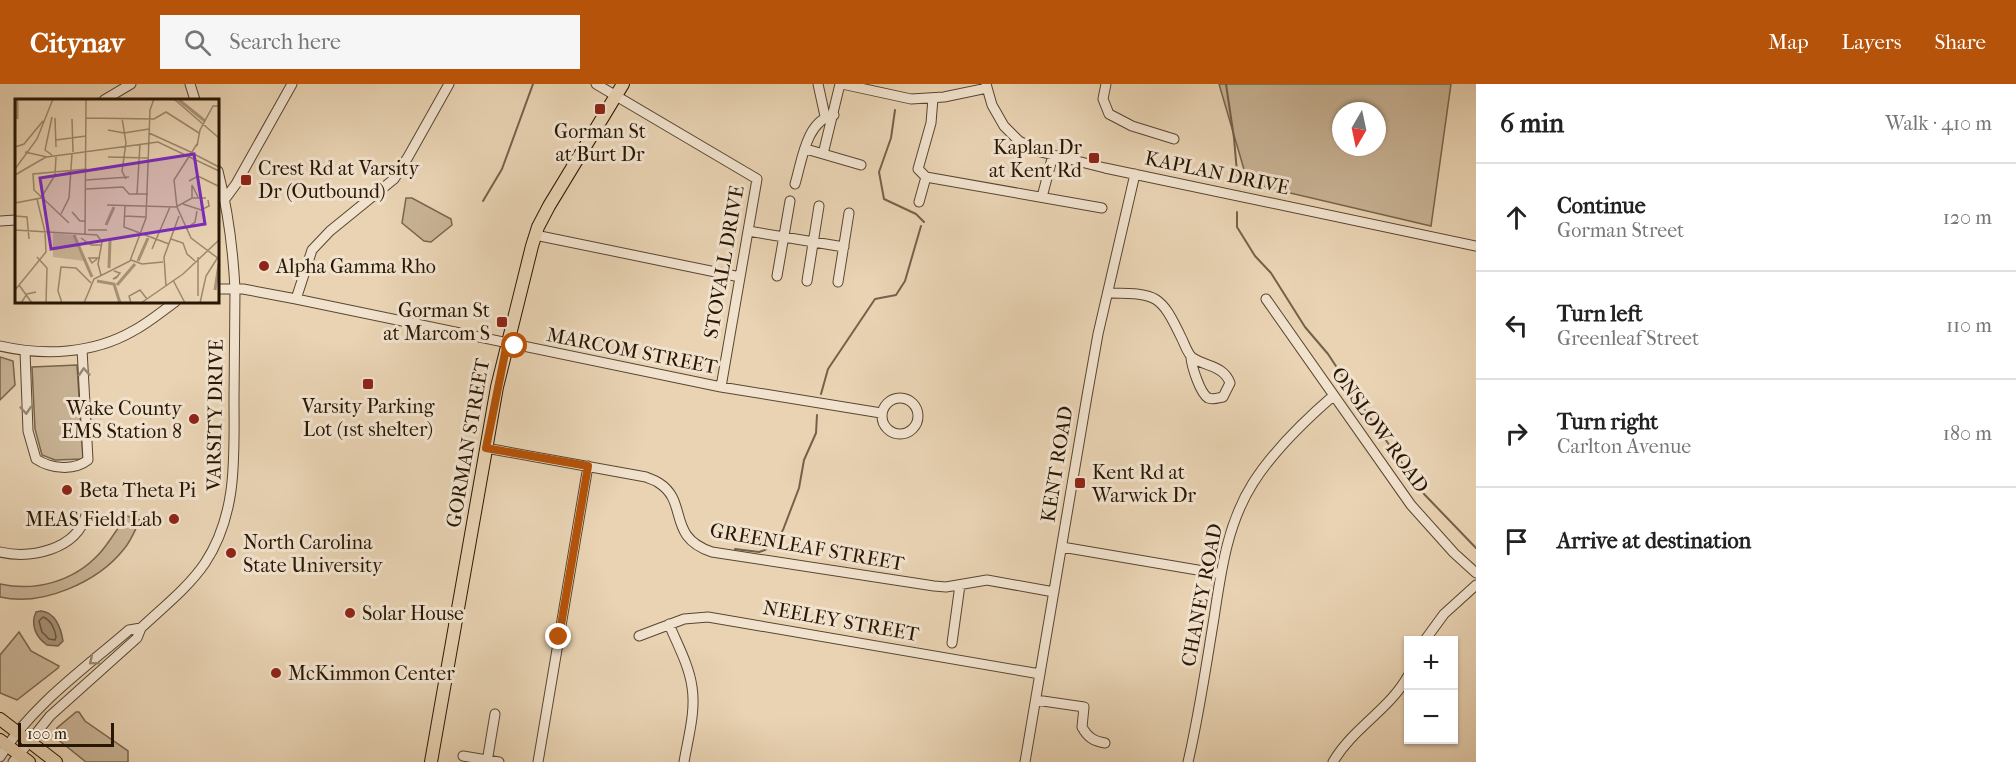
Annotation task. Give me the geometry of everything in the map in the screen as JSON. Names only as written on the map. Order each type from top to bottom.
[{"type":"main road","name":"GORMAN STREET","points":[[430,762],[486,448],[507,343],[535,235],[549,206],[622,84]]},
{"type":"main road","points":[[0,719],[57,762]]},
{"type":"main road","points":[[4,743],[20,760]]},
{"type":"street","points":[[106,99],[131,84]]},
{"type":"street","points":[[190,84],[195,99]]},
{"type":"street","points":[[225,199],[236,184],[292,84]]},
{"type":"street","points":[[296,299],[312,250],[330,231],[394,179],[449,84]]},
{"type":"street","points":[[596,84],[616,96]]},
{"type":"street","points":[[818,84],[830,116]]},
{"type":"street","points":[[823,154],[830,116],[841,84],[911,99],[933,98],[986,86]]},
{"type":"street","points":[[1106,84],[1103,99],[1109,114],[1132,126],[1174,139]]},
{"type":"street","name":"KAPLAN DRIVE","points":[[986,86],[997,116],[1011,134],[1028,146],[1053,155],[1476,246]]},
{"type":"street","name":"STOVALL DRIVE","points":[[616,96],[757,179],[721,387]]},
{"type":"street","points":[[933,98],[931,123],[918,169],[926,177],[1102,208]]},
{"type":"street","points":[[795,184],[813,129],[830,116]]},
{"type":"street","points":[[806,148],[861,165]]},
{"type":"street","points":[[1042,197],[1053,155]]},
{"type":"street","name":"KENT ROAD","points":[[1025,762],[1087,396],[1135,174]]},
{"type":"street","name":"VARSITY DRIVE","points":[[20,760],[29,742],[50,716],[136,638],[141,628],[200,571],[218,540],[228,511],[234,469],[235,289],[234,261],[219,175]]},
{"type":"street","points":[[919,202],[926,177]]},
{"type":"street","points":[[777,276],[790,201]]},
{"type":"street","points":[[807,281],[819,206]]},
{"type":"street","points":[[838,282],[849,213]]},
{"type":"street","points":[[0,221],[15,220]]},
{"type":"street","points":[[748,231],[844,248]]},
{"type":"street","points":[[535,235],[740,277]]},
{"type":"street","name":"MARCOM STREET","points":[[219,289],[235,289],[296,299],[721,387],[881,413]]},
{"type":"street","points":[[1108,293],[1135,293],[1151,296],[1163,305],[1191,358],[1206,397],[1210,399],[1223,397],[1230,383],[1227,376],[1221,370],[1191,358]]},
{"type":"street","name":"ONSLOW ROAD","points":[[1266,299],[1411,505],[1454,553],[1476,573]]},
{"type":"street","points":[[0,346],[44,353],[82,349],[107,343],[133,331],[173,303]]},
{"type":"street","points":[[25,351],[27,431],[36,459],[45,465],[65,468],[82,465],[88,460],[82,349]]},
{"type":"street","name":"CHANEY ROAD","points":[[1188,762],[1229,535],[1252,484],[1283,443],[1333,396]]},
{"type":"street","points":[[901,398],[908,399],[917,408],[918,422],[910,432],[896,435],[884,426],[881,413],[888,402],[901,398]]},
{"type":"street","name":"GREENLEAF STREET","points":[[486,448],[646,477],[660,483],[671,495],[689,540],[699,548],[712,552],[934,586],[946,587],[987,580],[1054,592]]},
{"type":"street","points":[[538,762],[588,466]]},
{"type":"street","points":[[0,552],[23,556],[51,549],[71,537],[82,525],[86,515]]},
{"type":"street","points":[[1062,547],[1221,574]]},
{"type":"street","points":[[952,643],[960,585]]},
{"type":"street","points":[[1428,636],[1444,614],[1476,585]]},
{"type":"street","name":"NEELEY STREET","points":[[639,636],[689,618],[714,618],[1040,674]]},
{"type":"street","points":[[669,624],[688,672],[693,693],[684,762]]},
{"type":"street","name":"VARSITY DRIVE","points":[[0,758],[4,743],[18,733],[36,711],[129,630],[141,628]]},
{"type":"street","points":[[1333,762],[1351,737],[1388,703],[1404,681]]},
{"type":"street","points":[[1036,700],[1084,707],[1082,727],[1087,736],[1094,741],[1105,743]]},
{"type":"street","points":[[487,761],[495,714]]},
{"type":"street","points":[[463,756],[499,762]]},
{"type":"shaded area","points":[[1219,84],[1451,84],[1431,226],[1248,183]]},
{"type":"shaded area","points":[[406,198],[412,198],[451,219],[452,225],[431,242],[424,241],[402,223]]},
{"type":"shaded area","points":[[0,357],[13,361],[15,385],[0,400]]},
{"type":"shaded area","points":[[77,365],[83,459],[55,460],[42,455],[35,429],[32,367]]},
{"type":"shaded area","points":[[127,516],[140,520],[133,535],[124,549],[100,572],[51,595],[16,599],[0,597],[0,584],[41,585],[78,571],[99,554]]},
{"type":"shaded area","points":[[19,632],[31,651],[59,666],[17,700],[0,693],[0,655]]},
{"type":"shaded area","points":[[79,712],[85,721],[128,751],[128,762],[86,762],[56,738],[57,728]]},
{"type":"water","points":[[36,612],[50,614],[59,626],[63,641],[58,646],[47,645],[37,634],[34,617]]},
{"type":"waterway","points":[[483,201],[502,169],[533,84]]},
{"type":"waterway","points":[[1226,84],[1238,184]]},
{"type":"waterway","points":[[895,110],[891,138],[879,172],[884,199],[916,214],[924,222]]},
{"type":"waterway","points":[[1237,212],[1237,227],[1255,256],[1271,273],[1305,327],[1328,354],[1424,494],[1476,548]]},
{"type":"waterway","points":[[821,394],[828,369],[875,299],[896,295],[905,281],[921,226]]},
{"type":"waterway","points":[[735,549],[759,552],[765,550],[783,530],[799,488],[804,460],[816,433],[817,415]]},
{"type":"place","name":"Gorman St at Burt Dr","points":[[600,109]]},
{"type":"place","name":"Kaplan Dr at Kent Rd","points":[[1094,158]]},
{"type":"place","name":"Crest Rd at Varsity Dr (Outbound)","points":[[246,180]]},
{"type":"place","name":"Alpha Gamma Rho","points":[[264,266]]},
{"type":"place","name":"Gorman St at Marcom S","points":[[502,322]]},
{"type":"place","name":"Varsity Parking Lot (1st shelter)","points":[[368,384]]},
{"type":"place","name":"Wake County EMS Station 8","points":[[194,419]]},
{"type":"place","name":"Kent Rd at Warwick Dr","points":[[1080,483]]},
{"type":"place","name":"Beta Theta Pi","points":[[67,490]]},
{"type":"place","name":"MEAS Field Lab","points":[[174,519]]},
{"type":"place","name":"North Carolina State University","points":[[231,553]]},
{"type":"place","name":"Solar House","points":[[350,613]]},
{"type":"place","name":"McKimmon Center","points":[[276,673]]},
{"type":"route","points":[[515,346],[507,343],[486,448],[588,466],[559,637]]}]
